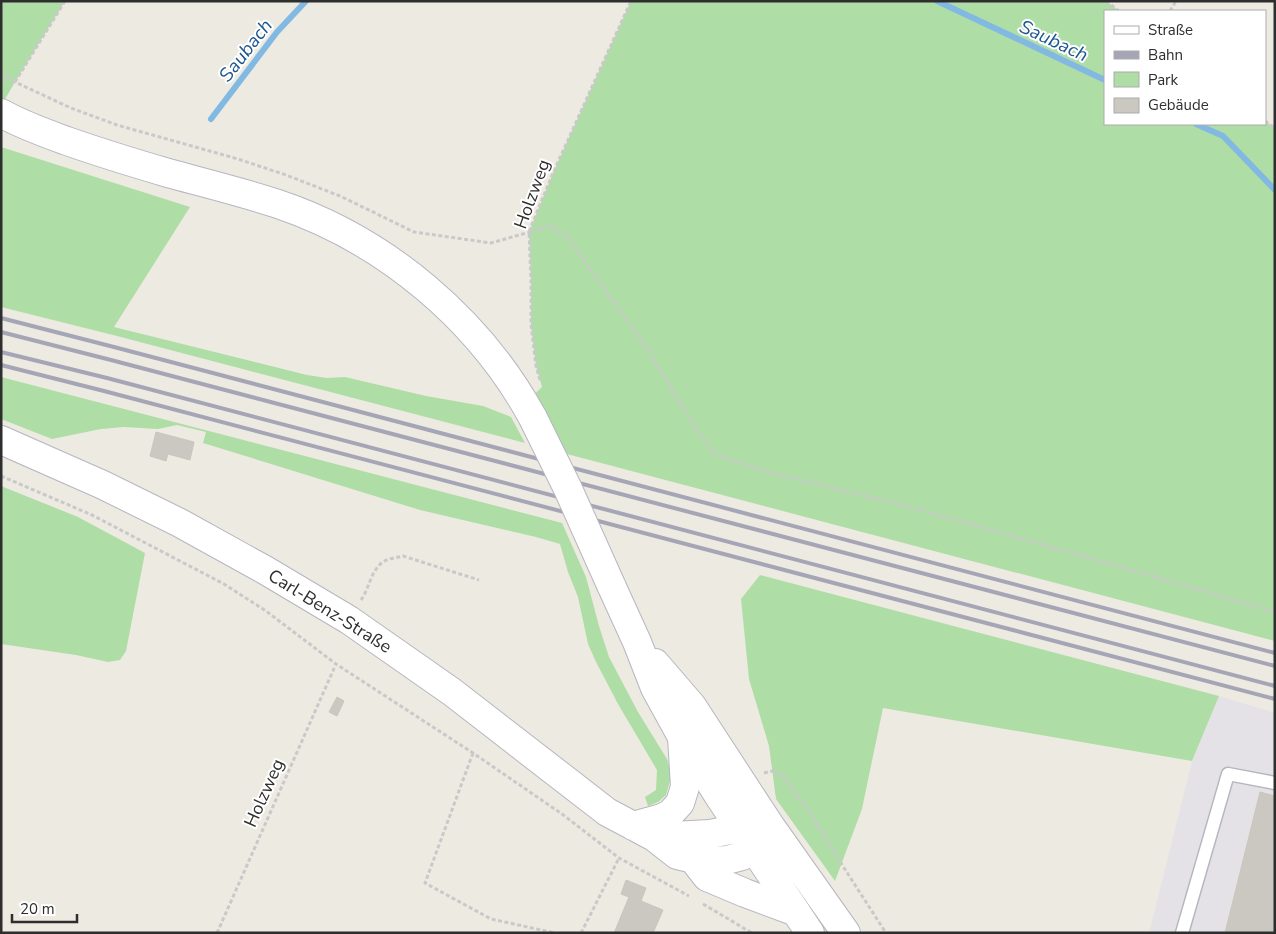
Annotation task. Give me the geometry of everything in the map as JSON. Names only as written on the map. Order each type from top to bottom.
[{"type":"main road","points":[[1,113],[44,133],[113,158],[278,204],[337,228],[395,264],[457,316],[492,354],[529,410],[568,489],[637,642],[655,688],[682,737],[803,922]]},
{"type":"main road","name":"Carl-Benz-Straße","points":[[1,440],[94,481],[180,523],[349,620],[452,692],[608,812],[643,832],[677,855],[718,862],[742,856],[747,839],[769,824]]},
{"type":"main road","points":[[637,642],[692,706],[769,824],[846,933]]},
{"type":"main road","points":[[643,832],[671,813],[680,803],[685,788],[682,737]]},
{"type":"main road","name":"Carl-Benz-Straße","points":[[643,832],[710,834],[747,839]]},
{"type":"main road","name":"Carl-Benz-Straße","points":[[693,859],[706,877],[745,893],[803,922]]},
{"type":"lane","points":[[1182,933],[1228,774],[1275,783]]},
{"type":"path","points":[[15,82],[65,1]]},
{"type":"path","name":"Holzweg","points":[[529,410],[542,387],[536,366],[531,324],[529,232],[553,173],[631,1]]},
{"type":"path","points":[[1106,1],[1118,10]]},
{"type":"path","points":[[1,74],[71,108],[117,125],[238,159],[286,175],[340,196],[414,232],[491,243],[552,226],[567,237],[648,350],[696,430],[717,455],[772,473],[910,507],[1275,612]]},
{"type":"path","points":[[1,476],[92,515],[224,584],[266,611],[336,664],[473,753],[562,814],[619,858],[688,895],[752,933]]},
{"type":"path","points":[[349,620],[367,592],[373,575],[382,562],[392,558],[403,556],[479,580]]},
{"type":"path","name":"Holzweg","points":[[217,933],[336,664]]},
{"type":"path","points":[[473,753],[425,883],[491,919],[555,933]]},
{"type":"path","points":[[740,780],[772,771],[782,775],[809,810],[886,933]]},
{"type":"path","points":[[581,933],[619,858]]},
{"type":"shaded area","points":[[1219,696],[1275,713],[1275,933],[1149,933],[1192,761]]},
{"type":"green space","points":[[1,1],[65,1],[1,106]]},
{"type":"green space","points":[[631,1],[1106,1],[1118,10],[1104,10],[1104,125],[1266,125],[1266,122],[1275,128],[1275,641],[548,449],[525,403],[542,387],[536,366],[531,324],[529,232],[553,173]]},
{"type":"green space","points":[[1,147],[190,207],[114,327],[307,375],[327,378],[345,377],[426,396],[483,406],[511,417],[525,443],[1,307]]},
{"type":"green space","points":[[1,377],[562,523],[586,577],[609,657],[638,712],[667,759],[670,769],[670,781],[666,795],[658,802],[648,806],[645,797],[656,790],[657,770],[618,704],[588,644],[578,597],[560,544],[420,510],[203,443],[206,432],[177,425],[158,429],[124,427],[101,429],[52,439],[1,419]]},
{"type":"green space","points":[[1,486],[78,517],[145,553],[126,651],[120,660],[108,662],[76,655],[1,644]]},
{"type":"green space","points":[[760,575],[1219,696],[1192,761],[883,708],[862,809],[835,881],[776,799],[769,746],[749,679],[741,599]]},
{"type":"building","points":[[156,432],[194,442],[190,460],[168,454],[166,461],[150,456]]},
{"type":"building","points":[[337,697],[344,701],[337,716],[329,712]]},
{"type":"building","points":[[1260,792],[1275,796],[1275,933],[1225,933]]},
{"type":"building","points":[[626,880],[646,888],[641,901],[663,910],[653,933],[614,933],[629,897],[621,894]]},
{"type":"waterway","name":"Saubach","points":[[211,119],[277,32],[306,1]]},
{"type":"waterway","name":"Saubach","points":[[937,1],[1104,80]]},
{"type":"waterway","name":"Saubach","points":[[1198,125],[1223,136],[1275,190]]},
{"type":"railway","points":[[1,318],[1275,653]]},
{"type":"railway","points":[[1,332],[1275,666]]},
{"type":"railway","points":[[1,352],[107,378],[1275,686]]},
{"type":"railway","points":[[1,365],[1275,699]]}]
